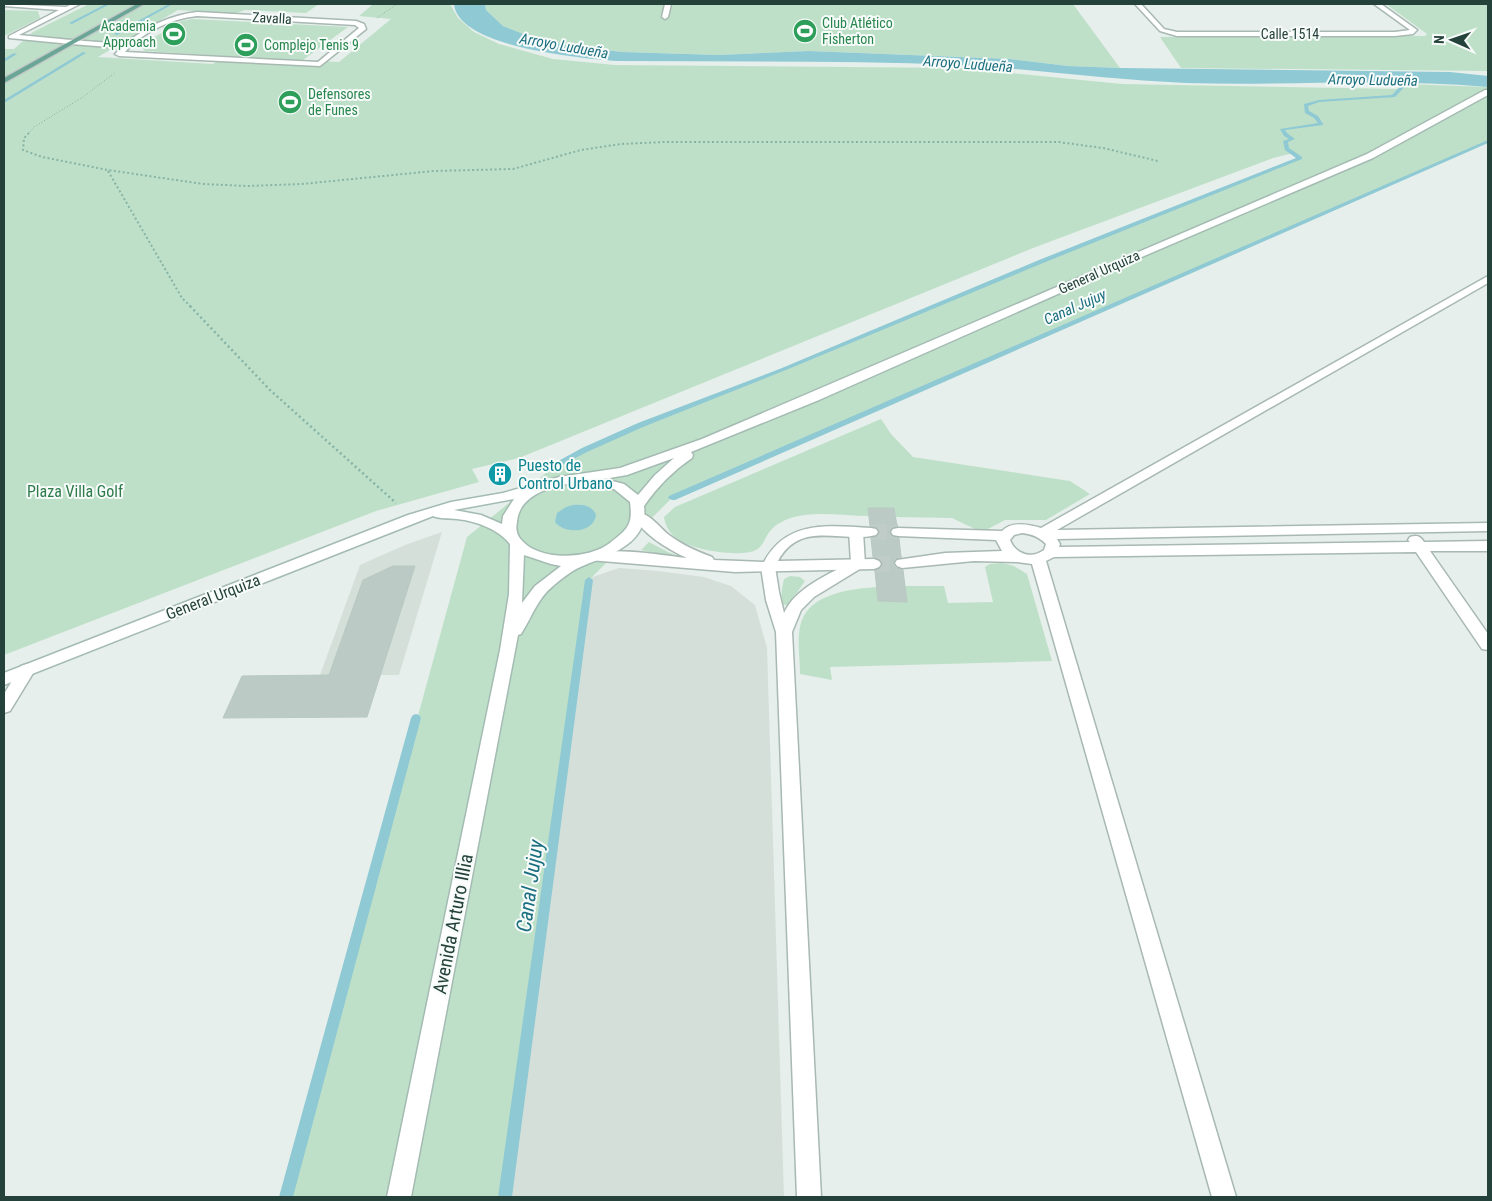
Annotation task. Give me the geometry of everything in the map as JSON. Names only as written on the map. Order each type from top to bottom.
[{"type":"main road","points":[[4,80],[141,4]]},
{"type":"street","points":[[4,4],[68,8]]},
{"type":"street","points":[[77,4],[11,37],[126,46]]},
{"type":"street","points":[[665,17],[668,4]]},
{"type":"street","name":"Calle 1514","points":[[1138,4],[1158,27],[1168,33],[1411,32],[1414,30],[1377,4]]},
{"type":"street","name":"Zavalla","points":[[120,54],[320,64],[363,29],[362,25],[318,21],[182,15],[168,20],[126,46]]},
{"type":"street","points":[[120,54],[126,46]]},
{"type":"street","name":"General Urquiza","points":[[582,478],[622,472],[707,442],[815,398],[1126,260],[1370,156],[1487,92]]},
{"type":"street","points":[[1044,534],[1488,279]]},
{"type":"street","name":"General Urquiza","points":[[639,511],[649,487],[665,470],[707,442]]},
{"type":"street","points":[[735,567],[704,560],[677,548],[656,534],[639,511],[630,494],[617,486],[600,480],[582,478],[560,480],[544,485],[526,496],[515,507],[509,520],[513,539],[532,554],[566,561],[625,557],[735,567],[874,564]]},
{"type":"street","name":"General Urquiza","points":[[4,678],[418,517],[451,506],[506,497],[544,485]]},
{"type":"street","points":[[587,559],[611,551],[626,541],[636,529],[639,511]]},
{"type":"street","name":"General Urquiza","points":[[418,517],[443,514],[481,519],[498,526],[513,539]]},
{"type":"street","points":[[1018,557],[1006,549],[1003,540],[1014,529],[1021,528],[1044,534],[1488,527]]},
{"type":"street","points":[[1407,528],[1488,645]]},
{"type":"street","points":[[809,1197],[784,632],[771,595],[768,567],[778,549],[799,535],[815,532],[871,532]]},
{"type":"street","points":[[856,532],[858,564]]},
{"type":"street","points":[[898,532],[964,536],[1005,536]]},
{"type":"street","points":[[934,533],[938,559]]},
{"type":"street","points":[[1044,534],[1052,544],[1044,556],[1224,1197]]},
{"type":"street","name":"Avenida Arturo Illia","points":[[399,1197],[508,650],[516,594],[513,539]]},
{"type":"street","points":[[902,563],[994,555],[1018,557],[1420,546],[1488,546]]},
{"type":"street","name":"Avenida Arturo Illia","points":[[508,650],[524,614],[536,593],[554,575],[587,559]]},
{"type":"street","points":[[784,632],[794,608],[809,592],[858,564]]},
{"type":"street","points":[[4,707],[27,670]]},
{"type":"path","points":[[379,17],[397,4]]},
{"type":"path","points":[[120,54],[122,62],[114,73],[82,97],[34,127],[24,138],[23,150],[42,157],[108,170],[203,184],[247,186],[302,184],[434,171],[513,169],[580,150],[621,144],[664,142],[1048,142],[1103,148],[1158,161]]},
{"type":"path","points":[[108,170],[182,298],[270,390],[418,517]]},
{"type":"shaded area","points":[[442,532],[399,675],[320,675],[360,565],[405,545]]},
{"type":"shaded area","points":[[619,568],[704,577],[731,586],[755,605],[767,648],[784,1197],[484,1197],[575,583]]},
{"type":"green space","name":"Plaza Villa Golf","points":[[89,4],[319,4],[306,13],[245,10],[234,14],[178,10],[98,57],[213,64],[224,56],[145,51],[140,46],[181,21],[193,19],[348,27],[303,60],[339,62],[391,19],[359,16],[372,5],[348,4],[450,4],[458,18],[474,32],[499,44],[553,59],[615,65],[960,68],[1122,84],[1401,89],[1406,84],[1488,87],[1488,141],[672,498],[589,580],[505,1197],[286,1197],[467,537],[557,464],[594,444],[779,370],[1024,267],[1300,158],[1293,153],[1273,158],[1033,248],[519,458],[472,469],[479,482],[376,511],[4,655],[4,49],[14,49],[33,32]]},
{"type":"green space","name":"Club Atlético Fisherton","points":[[485,4],[1073,4],[1120,68],[1068,66],[1010,59],[809,51],[718,55],[622,52],[570,46],[531,37],[503,26],[486,10]]},
{"type":"green space","points":[[1386,4],[1488,4],[1488,71],[1181,68],[1160,37],[1425,36],[1427,34]]},
{"type":"green space","points":[[4,10],[38,11],[40,18],[4,36]]},
{"type":"green space","points":[[881,419],[891,434],[913,457],[1070,481],[1090,494],[1046,520],[1005,520],[986,530],[975,529],[952,518],[896,517],[894,508],[868,508],[869,516],[818,514],[797,516],[775,526],[756,550],[738,553],[727,553],[691,546],[675,537],[665,523],[664,517],[675,507]]},
{"type":"green space","points":[[649,542],[668,552],[693,561],[641,550]]},
{"type":"green space","points":[[1002,563],[1014,566],[1027,574],[1052,661],[830,667],[832,680],[800,674],[800,627],[804,616],[820,600],[830,595],[854,589],[877,587],[878,601],[906,602],[905,586],[944,586],[948,603],[993,602],[985,567],[990,564]]},
{"type":"green space","points":[[790,576],[800,577],[805,581],[789,604],[784,605],[781,603],[782,588],[784,579]]},
{"type":"water","name":"Arroyo Ludueña","points":[[454,4],[485,4],[486,10],[503,26],[531,37],[570,46],[622,52],[718,55],[809,51],[1010,59],[1068,66],[1120,68],[1450,72],[1488,76],[1488,87],[1413,83],[1186,83],[916,63],[617,61],[552,53],[498,41],[476,31],[461,19]]},
{"type":"water","points":[[573,505],[586,506],[592,509],[596,515],[590,526],[585,529],[572,530],[565,529],[555,522],[557,513]]},
{"type":"building","points":[[868,508],[894,508],[897,526],[891,528],[889,533],[893,537],[899,538],[901,557],[895,559],[893,564],[896,568],[903,570],[907,602],[878,601],[875,571],[881,568],[883,563],[880,559],[873,557],[871,538],[878,536],[880,531],[876,527],[870,526]]},
{"type":"building","points":[[393,566],[415,566],[367,717],[223,718],[242,676],[329,675],[363,580]]},
{"type":"waterway","points":[[71,23],[108,4]]},
{"type":"waterway","points":[[116,34],[171,4]]},
{"type":"waterway","points":[[4,102],[84,53]]},
{"type":"waterway","points":[[4,61],[15,54]]},
{"type":"waterway","points":[[557,464],[640,425],[784,369],[1170,209],[1300,158],[1287,149],[1285,141],[1293,139],[1286,135],[1282,129],[1321,124],[1316,117],[1307,112],[1306,105],[1319,101],[1393,96],[1409,80]]},
{"type":"waterway","name":"Canal Jujuy","points":[[672,498],[1488,141]]},
{"type":"waterway","name":"Canal Jujuy","points":[[505,1197],[589,580]]},
{"type":"waterway","points":[[286,1197],[416,718]]},
{"type":"tunnel","points":[[871,532],[898,532]]},
{"type":"tunnel","points":[[874,564],[902,563]]},
{"type":"place","name":"Club Atlético Fisherton","points":[[805,31]]},
{"type":"place","name":"Academia Approach","points":[[174,34]]},
{"type":"place","name":"Complejo Tenis 9","points":[[246,45]]},
{"type":"place","name":"Defensores de Funes","points":[[290,102]]},
{"type":"place","name":"Puesto de Control Urbano","points":[[500,474]]}]
